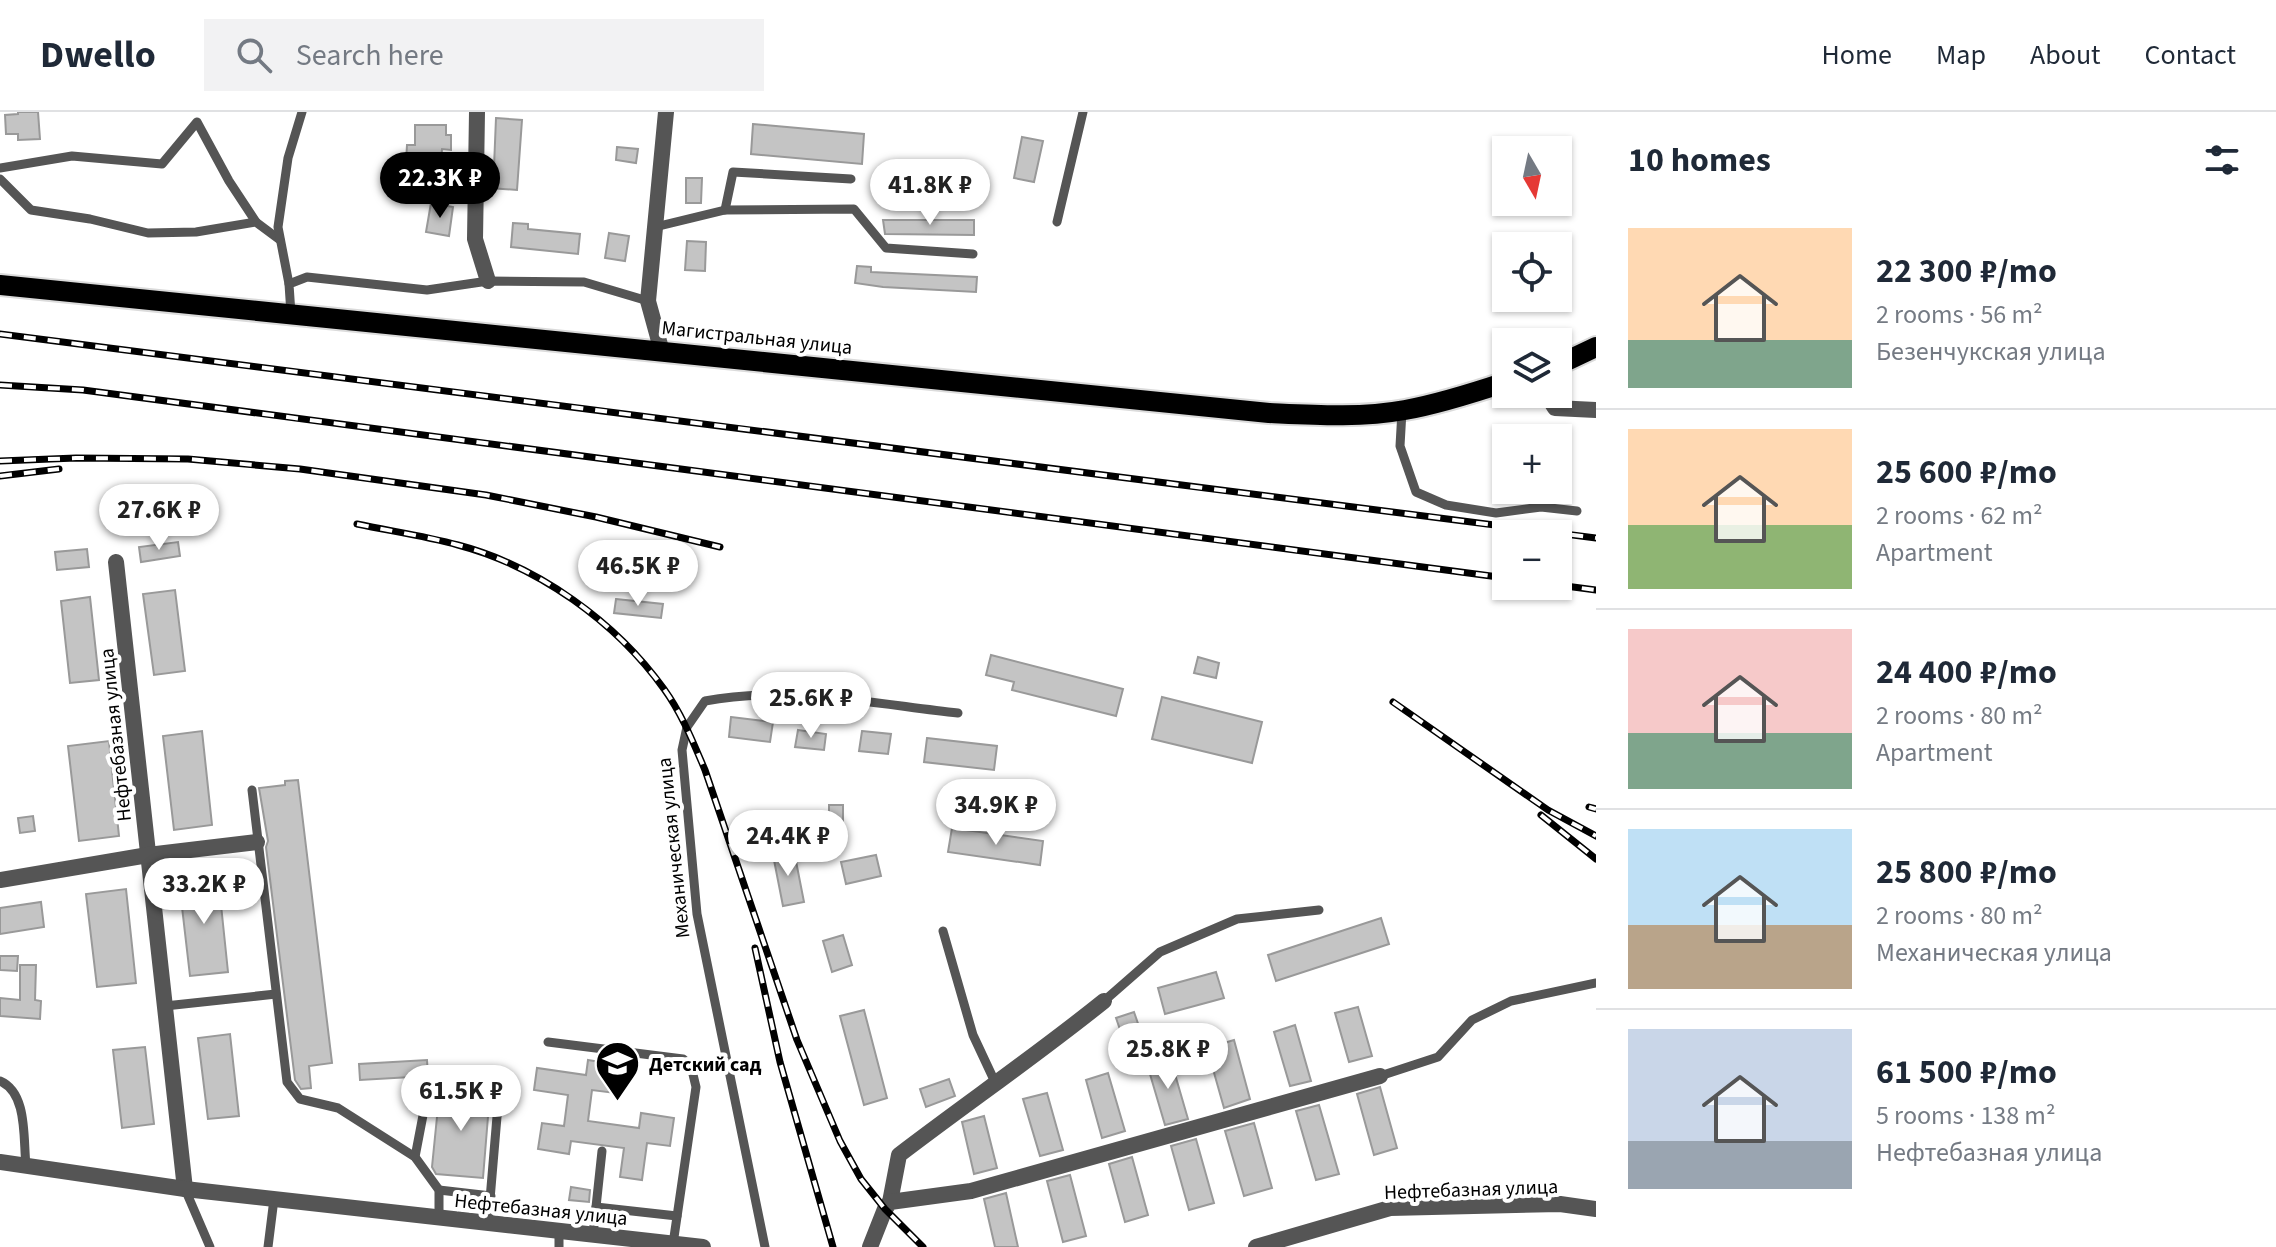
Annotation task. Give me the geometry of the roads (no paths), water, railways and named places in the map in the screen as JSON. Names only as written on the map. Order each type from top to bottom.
[{"type":"main road","name":"Магистральная улица","points":[[0,285],[1269,413],[1313,415],[1402,411],[1492,386]]},
{"type":"main road","points":[[1572,358],[1596,347]]},
{"type":"street","points":[[477,112],[475,239],[488,281]]},
{"type":"street","points":[[662,352],[648,301],[666,112]]},
{"type":"street","points":[[1555,408],[1596,410]]},
{"type":"street","name":"Нефтебазная улица","points":[[116,562],[185,1189]]},
{"type":"street","points":[[0,880],[148,855],[257,842]]},
{"type":"street","points":[[870,1247],[890,1202],[899,1155],[1104,1001]]},
{"type":"street","points":[[890,1202],[971,1191],[1380,1076]]},
{"type":"street","name":"Нефтебазная улица","points":[[0,1162],[185,1189],[488,1223],[559,1239],[593,1235],[703,1247]]},
{"type":"street","name":"Нефтебазная улица","points":[[1256,1247],[1390,1208],[1560,1204],[1596,1209]]},
{"type":"lane","points":[[291,314],[289,284],[278,227],[288,158],[302,112]]},
{"type":"lane","points":[[1057,222],[1083,112]]},
{"type":"lane","points":[[0,168],[72,156],[162,164],[197,122],[229,181],[256,222],[280,240]]},
{"type":"lane","points":[[725,210],[733,172],[851,179]]},
{"type":"lane","points":[[0,179],[31,210],[90,219],[148,233],[196,232],[256,222]]},
{"type":"lane","points":[[655,227],[725,210],[854,209],[886,248],[973,254]]},
{"type":"lane","points":[[289,284],[307,277],[427,290],[488,281],[584,282],[648,301]]},
{"type":"lane","points":[[1402,411],[1400,446],[1416,492],[1446,505],[1496,513],[1541,507],[1577,511]]},
{"type":"lane","name":"Механическая улица","points":[[765,1247],[697,914],[682,750],[687,727],[705,701],[728,696],[783,694],[958,713]]},
{"type":"lane","points":[[252,790],[287,1082],[300,1099],[338,1108],[415,1157],[439,1190],[439,1218]]},
{"type":"lane","points":[[1104,1001],[1160,952],[1237,919],[1319,910]]},
{"type":"lane","points":[[943,931],[973,1035],[995,1082]]},
{"type":"lane","points":[[1380,1076],[1438,1057],[1472,1020],[1511,1001],[1596,983]]},
{"type":"lane","points":[[165,1006],[276,994]]},
{"type":"lane","points":[[548,1042],[683,1059],[691,1066],[696,1087],[673,1244]]},
{"type":"lane","points":[[415,1157],[429,1084],[451,1074],[493,1078],[499,1093],[488,1223]]},
{"type":"lane","points":[[0,1081],[4,1081],[18,1097],[26,1165]]},
{"type":"lane","points":[[593,1235],[602,1151]]},
{"type":"lane","points":[[185,1189],[210,1247]]},
{"type":"lane","points":[[439,1190],[491,1196]]},
{"type":"lane","points":[[268,1247],[274,1199]]},
{"type":"lane","points":[[596,1207],[677,1216]]},
{"type":"railway","points":[[0,334],[1596,538]]},
{"type":"railway","points":[[0,385],[83,390],[1492,576]]},
{"type":"railway","points":[[0,461],[188,459],[300,469],[486,495],[720,547]]},
{"type":"railway","points":[[0,476],[59,469]]},
{"type":"railway","points":[[357,524],[458,545],[517,567],[573,600],[623,641],[645,664],[682,718],[705,770],[797,1040],[840,1141],[861,1179],[885,1209],[923,1247]]},
{"type":"railway","points":[[1572,587],[1596,590]]},
{"type":"railway","points":[[1393,702],[1548,810],[1596,836]]},
{"type":"railway","points":[[1589,807],[1596,809]]},
{"type":"railway","points":[[1541,815],[1596,859]]},
{"type":"railway","points":[[755,948],[780,1062],[833,1247]]},
{"type":"place","name":"Детский сад","points":[[618,1103]]}]
